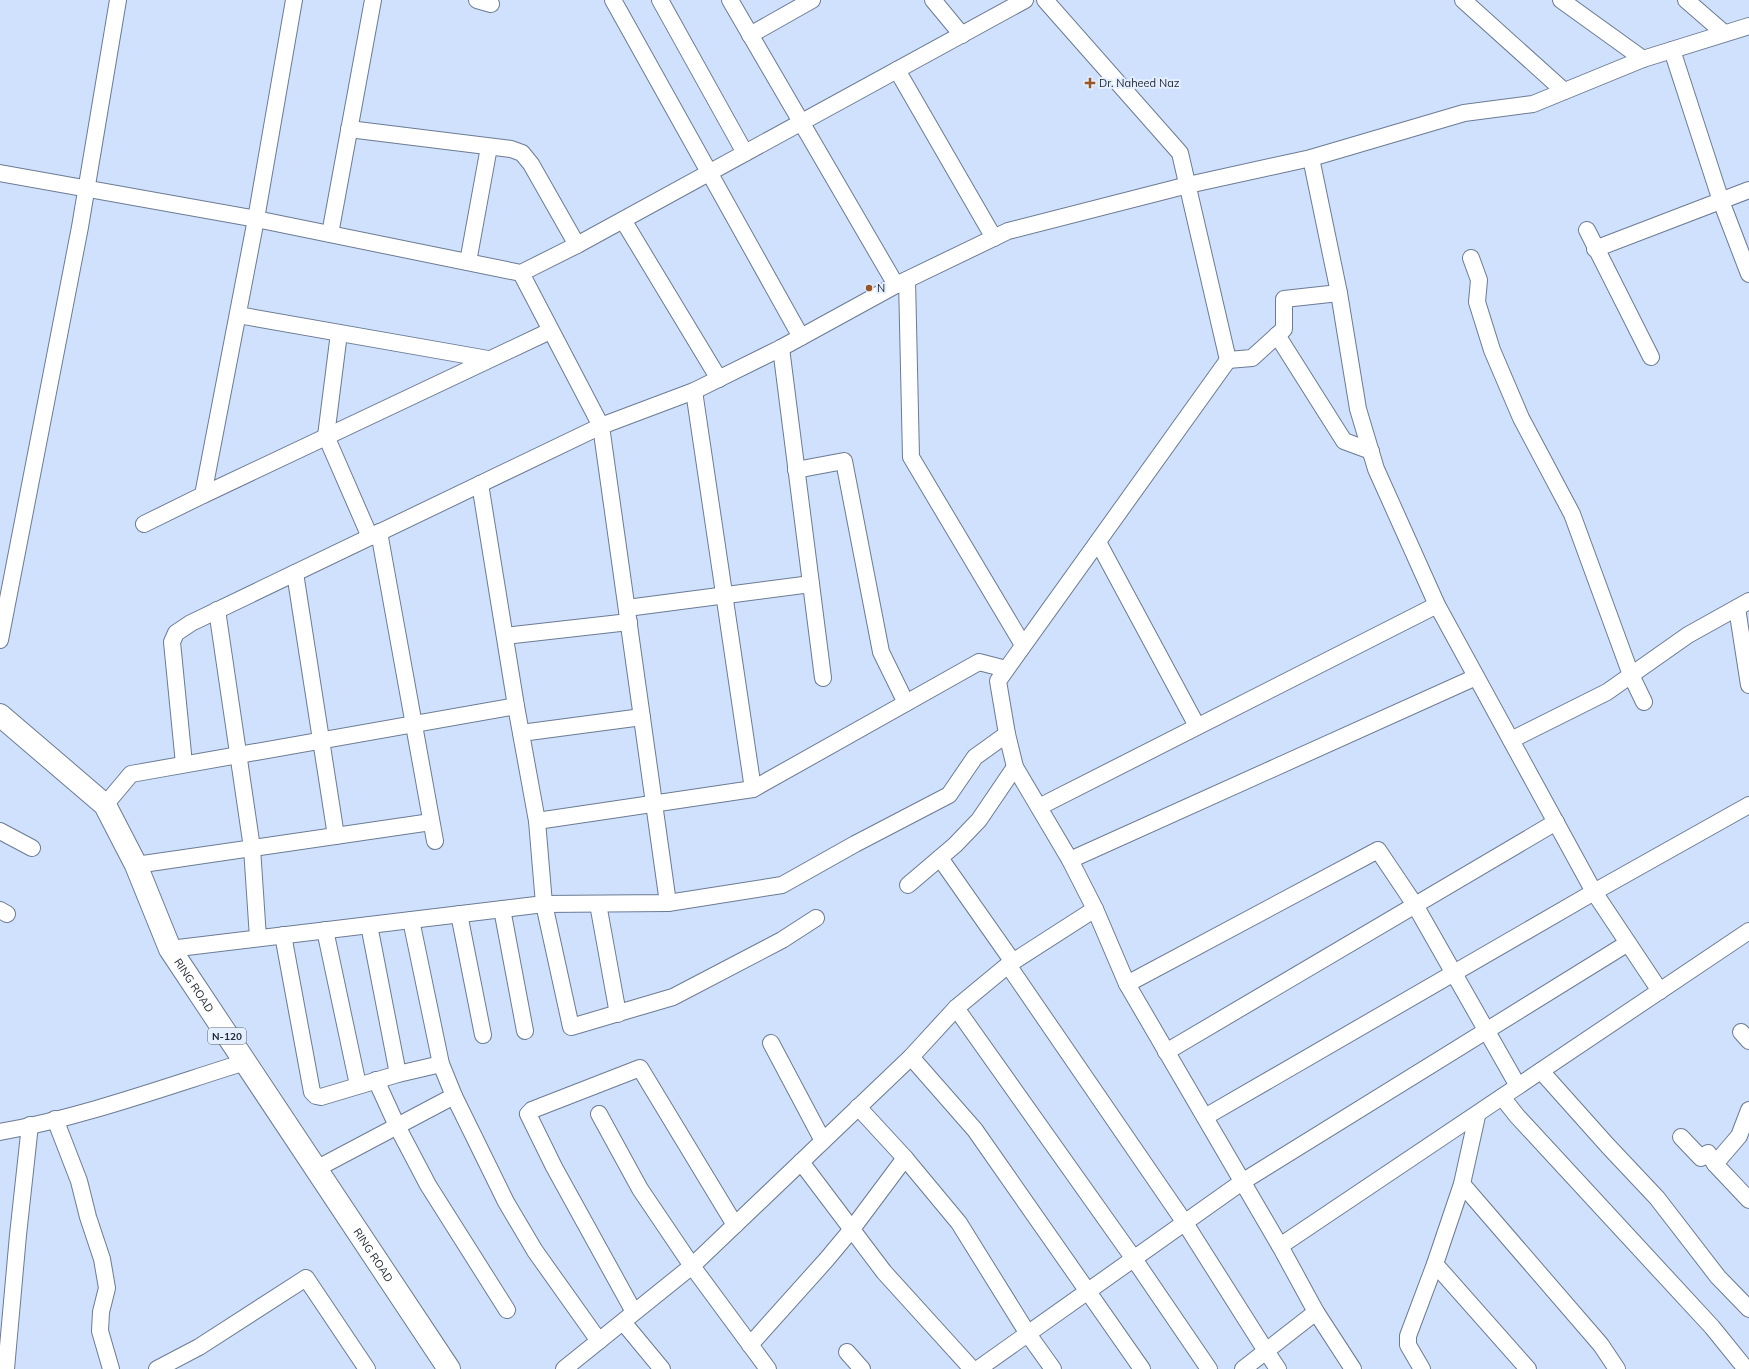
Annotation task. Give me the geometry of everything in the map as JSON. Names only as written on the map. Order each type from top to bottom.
[{"type":"highway","name":"RING ROAD","points":[[0,715],[105,805],[136,865],[170,948],[449,1369]]},
{"type":"street","points":[[0,640],[4,597],[86,188],[118,0]]},
{"type":"street","points":[[204,494],[256,219],[294,0]]},
{"type":"street","points":[[330,234],[372,0]]},
{"type":"street","points":[[613,0],[801,337]]},
{"type":"street","points":[[660,0],[745,153]]},
{"type":"street","points":[[730,0],[801,122],[901,282],[911,457],[1023,645]]},
{"type":"street","points":[[750,35],[812,0]]},
{"type":"street","points":[[933,0],[962,35]]},
{"type":"street","points":[[0,173],[256,219],[521,273],[623,220],[1025,0]]},
{"type":"street","points":[[1045,0],[1180,153],[1228,360],[998,680],[1007,734],[1015,767],[1070,860],[1095,909],[1127,984],[1280,1246],[1316,1312],[1353,1369]]},
{"type":"street","points":[[1463,0],[1564,91]]},
{"type":"street","points":[[1561,0],[1643,59]]},
{"type":"street","points":[[1686,0],[1724,34]]},
{"type":"street","points":[[184,764],[172,642],[176,633],[191,623],[602,426],[694,391],[781,348],[901,282],[994,238],[1008,232],[1188,185],[1311,158],[1464,113],[1533,104],[1643,59],[1749,26]]},
{"type":"street","points":[[1672,50],[1721,201],[1749,274]]},
{"type":"street","points":[[897,70],[994,238]]},
{"type":"street","points":[[349,129],[512,149],[522,152],[531,164],[577,244]]},
{"type":"street","points":[[468,262],[489,147]]},
{"type":"street","points":[[1311,158],[1339,293],[1358,409],[1376,469],[1437,605],[1476,677],[1594,892],[1660,991]]},
{"type":"street","points":[[1595,249],[1749,190]]},
{"type":"street","points":[[623,220],[719,379]]},
{"type":"street","points":[[1587,230],[1595,249],[1650,357]]},
{"type":"street","points":[[1471,258],[1479,280],[1477,302],[1492,350],[1521,418],[1572,514],[1631,675],[1644,702]]},
{"type":"street","points":[[521,273],[550,331],[602,426],[668,903]]},
{"type":"street","points":[[1228,360],[1252,358],[1284,329],[1284,299],[1339,293]]},
{"type":"street","points":[[238,315],[488,359]]},
{"type":"street","points":[[144,524],[326,436],[550,331]]},
{"type":"street","points":[[339,333],[326,436],[375,535],[435,841]]},
{"type":"street","points":[[1277,335],[1344,441],[1371,452]]},
{"type":"street","points":[[781,348],[823,678]]},
{"type":"street","points":[[694,391],[753,789]]},
{"type":"street","points":[[796,470],[844,461],[881,652],[906,703]]},
{"type":"street","points":[[480,484],[516,706],[537,821],[544,904],[571,1027],[673,997],[782,940],[816,918]]},
{"type":"street","points":[[1098,542],[1197,726]]},
{"type":"street","points":[[295,573],[336,836]]},
{"type":"street","points":[[505,636],[628,615],[724,595],[811,584]]},
{"type":"street","points":[[1511,740],[1607,692],[1688,635],[1743,604],[1749,685]]},
{"type":"street","points":[[1039,807],[1437,605]]},
{"type":"street","points":[[217,610],[252,848],[258,938]]},
{"type":"street","points":[[537,821],[753,789],[979,662],[1006,669]]},
{"type":"street","points":[[1070,860],[1476,677]]},
{"type":"street","points":[[105,805],[131,774],[516,706]]},
{"type":"street","points":[[521,733],[642,717]]},
{"type":"street","points":[[170,948],[544,904],[668,903],[782,885],[855,844],[949,795],[975,757],[1007,734]]},
{"type":"street","points":[[908,885],[955,845],[979,820],[1015,767]]},
{"type":"street","points":[[1204,1117],[1594,892],[1749,805]]},
{"type":"street","points":[[136,865],[431,822]]},
{"type":"street","points":[[1166,1052],[1556,822]]},
{"type":"street","points":[[0,831],[32,848]]},
{"type":"street","points":[[1127,984],[1378,850],[1415,905],[1518,1086]]},
{"type":"street","points":[[940,858],[1185,1223],[1278,1369]]},
{"type":"street","points":[[598,904],[618,1014]]},
{"type":"street","points":[[502,909],[525,1031]]},
{"type":"street","points":[[564,1369],[692,1266],[911,1057],[956,1008],[1010,963],[1095,909]]},
{"type":"street","points":[[459,914],[483,1035]]},
{"type":"street","points":[[411,920],[441,1064],[454,1096],[506,1202],[535,1251],[598,1341]]},
{"type":"street","points":[[369,925],[398,1074]]},
{"type":"street","points":[[326,930],[358,1085]]},
{"type":"street","points":[[1280,1246],[1477,1116],[1518,1086],[1749,931]]},
{"type":"street","points":[[283,935],[312,1092],[316,1096],[321,1097],[376,1080],[441,1064]]},
{"type":"street","points":[[978,1369],[1088,1293],[1242,1182],[1628,943]]},
{"type":"street","points":[[956,1008],[1134,1259],[1208,1369]]},
{"type":"street","points":[[770,1043],[823,1141]]},
{"type":"street","points":[[911,1057],[975,1130],[1142,1369]]},
{"type":"street","points":[[0,1132],[129,1099],[245,1062]]},
{"type":"street","points":[[662,1369],[628,1317],[528,1114],[532,1110],[640,1068],[735,1225]]},
{"type":"street","points":[[1541,1071],[1657,1198],[1718,1277],[1749,1309]]},
{"type":"street","points":[[376,1080],[397,1126],[428,1185],[507,1310]]},
{"type":"street","points":[[316,1169],[454,1096]]},
{"type":"street","points":[[1502,1097],[1522,1122],[1712,1327],[1746,1369]]},
{"type":"street","points":[[858,1108],[905,1158],[959,1223],[1028,1334],[1053,1369]]},
{"type":"street","points":[[1715,1164],[1739,1136],[1749,1110]]},
{"type":"street","points":[[599,1114],[640,1189],[692,1266],[768,1369]]},
{"type":"street","points":[[1422,1369],[1408,1345],[1408,1336],[1435,1264],[1462,1184],[1477,1116]]},
{"type":"street","points":[[55,1119],[80,1181],[88,1217],[102,1259],[107,1288],[101,1312],[100,1331],[111,1369]]},
{"type":"street","points":[[17,1369],[7,1362],[18,1235],[30,1125]]},
{"type":"street","points":[[1681,1137],[1701,1158],[1708,1153],[1715,1164],[1749,1200]]},
{"type":"street","points":[[750,1345],[852,1230],[905,1158]]},
{"type":"street","points":[[800,1162],[884,1272],[972,1369]]},
{"type":"street","points":[[1462,1184],[1601,1345],[1617,1369]]},
{"type":"street","points":[[1435,1264],[1528,1369]]},
{"type":"street","points":[[157,1369],[177,1364],[199,1347],[306,1278],[367,1369]]},
{"type":"street","points":[[1243,1369],[1316,1312]]},
{"type":"street","points":[[847,1352],[862,1369]]},
{"type":"place","name":"Dr. Naheed Naz","points":[[1090,83]]},
{"type":"place","name":"N","points":[[869,288]]}]
